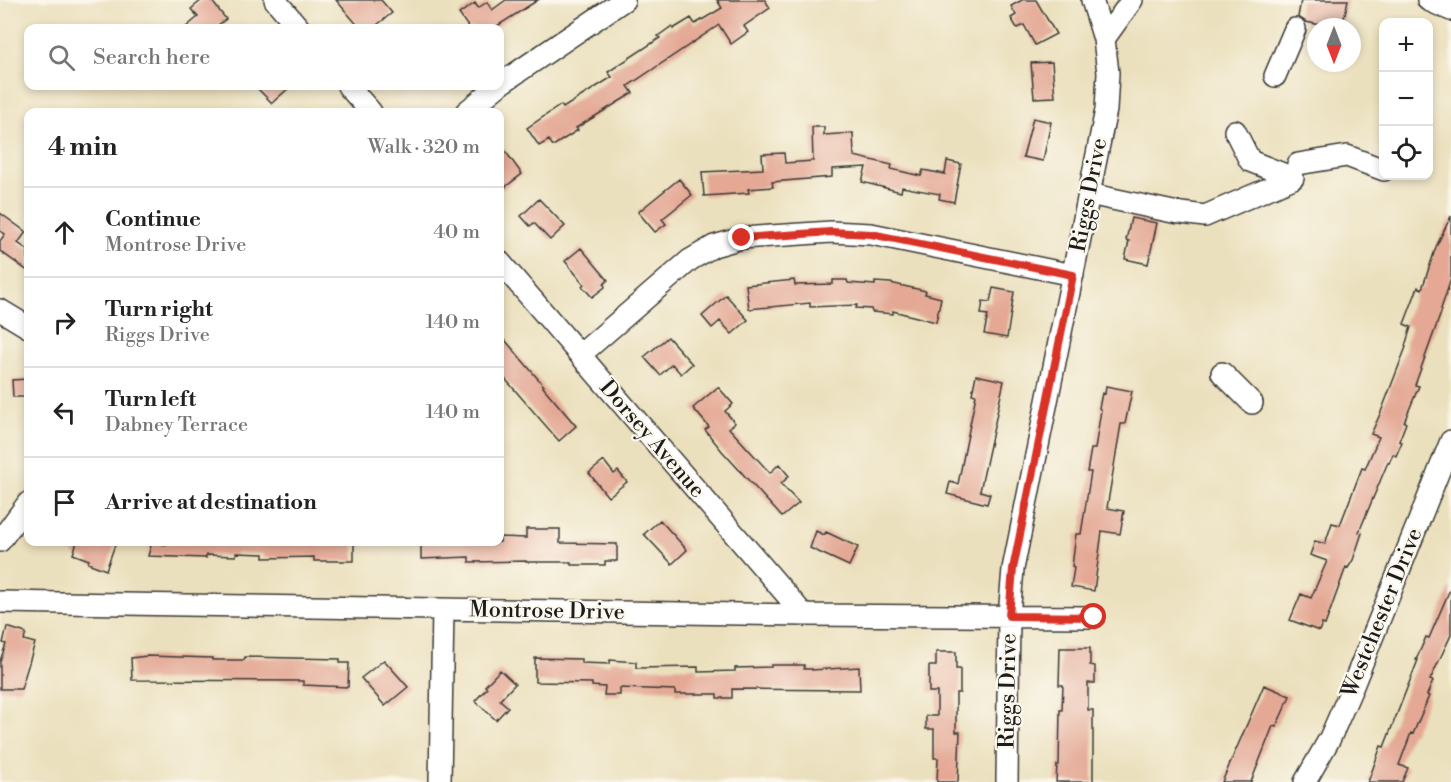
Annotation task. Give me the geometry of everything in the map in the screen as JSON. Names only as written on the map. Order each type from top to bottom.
[{"type":"street","points":[[274,0],[295,24]]},
{"type":"street","points":[[504,82],[624,0]]},
{"type":"street","name":"Riggs Drive","points":[[1007,782],[1009,616],[1013,569],[1106,110],[1108,73],[1104,39],[1092,0]]},
{"type":"street","points":[[1104,39],[1132,0]]},
{"type":"street","points":[[1428,0],[1451,10]]},
{"type":"street","points":[[1275,76],[1296,29]]},
{"type":"street","points":[[352,90],[367,108]]},
{"type":"street","points":[[471,108],[493,90]]},
{"type":"street","points":[[1089,194],[1173,212],[1205,216],[1293,178],[1250,161],[1234,131]]},
{"type":"street","points":[[1298,164],[1347,156],[1379,168]]},
{"type":"street","points":[[580,355],[690,260],[714,246],[742,238],[831,232],[871,234],[1073,275]]},
{"type":"street","name":"Dorsey Avenue","points":[[504,266],[804,615]]},
{"type":"street","points":[[0,310],[24,325]]},
{"type":"street","points":[[1222,373],[1252,403]]},
{"type":"street","name":"Westchester Drive","points":[[1305,782],[1330,738],[1352,688],[1451,441]]},
{"type":"street","points":[[0,541],[24,508]]},
{"type":"street","name":"Montrose Drive","points":[[0,602],[804,615],[1094,617]]},
{"type":"street","points":[[440,782],[443,610]]},
{"type":"building","points":[[202,0],[211,0],[226,19],[219,24],[190,24],[198,17],[191,9]]},
{"type":"building","points":[[336,0],[381,0],[392,13],[378,24],[357,24]]},
{"type":"building","points":[[506,0],[538,0],[500,24],[466,24],[459,14],[475,3],[478,8],[487,2],[492,10]]},
{"type":"building","points":[[717,0],[765,0],[770,8],[744,26],[748,32],[731,44],[719,25],[628,86],[633,93],[576,128],[578,130],[553,146],[549,140],[539,146],[527,128],[561,105],[563,108],[612,77],[608,72],[660,38],[658,36],[672,26],[673,29],[691,18],[695,24],[722,8]]},
{"type":"building","points":[[1022,0],[1036,0],[1056,34],[1035,45],[1024,25],[1017,28],[1011,18],[1016,15],[1011,6]]},
{"type":"building","points":[[1301,0],[1348,0],[1344,18],[1307,18],[1307,22],[1298,17]]},
{"type":"building","points":[[1052,62],[1055,97],[1034,98],[1031,63]]},
{"type":"building","points":[[259,90],[287,90],[272,103]]},
{"type":"building","points":[[1033,118],[1051,122],[1043,161],[1023,157]]},
{"type":"building","points":[[812,127],[824,127],[824,135],[853,133],[854,156],[892,165],[891,169],[921,176],[923,170],[945,174],[947,161],[961,164],[954,202],[939,199],[940,194],[902,187],[901,192],[862,182],[866,167],[832,169],[832,177],[772,182],[773,187],[748,189],[749,193],[704,196],[702,172],[763,169],[762,154],[784,153],[785,163],[813,161]]},
{"type":"building","points":[[504,149],[522,174],[504,188]]},
{"type":"building","points":[[679,179],[692,195],[662,219],[666,224],[655,232],[638,212]]},
{"type":"building","points":[[539,199],[565,226],[550,240],[534,223],[530,226],[521,216]]},
{"type":"building","points":[[0,213],[24,231],[24,235],[18,243],[24,247],[24,268],[0,251],[0,241],[5,234],[0,231]]},
{"type":"building","points":[[1451,216],[1451,279],[1415,385],[1419,386],[1404,422],[1406,423],[1399,441],[1402,442],[1396,456],[1393,454],[1388,462],[1359,532],[1362,533],[1353,560],[1348,568],[1346,567],[1325,625],[1322,624],[1319,631],[1290,620],[1301,594],[1311,598],[1327,561],[1310,555],[1315,541],[1325,544],[1332,523],[1340,525],[1362,468],[1365,469],[1379,437],[1371,434],[1406,347],[1411,327],[1404,324],[1418,287],[1422,289],[1436,247]]},
{"type":"building","points":[[1131,218],[1157,223],[1148,264],[1125,259]]},
{"type":"building","points":[[581,248],[608,280],[604,284],[605,287],[592,297],[565,261]]},
{"type":"building","points":[[794,280],[795,285],[833,284],[833,280],[875,285],[875,282],[890,283],[926,291],[925,294],[941,298],[936,322],[893,311],[893,314],[872,312],[871,309],[856,308],[857,305],[810,307],[810,303],[749,309],[746,285]]},
{"type":"building","points":[[993,288],[1014,292],[1007,338],[984,334],[988,315],[981,314],[983,301],[990,302]]},
{"type":"building","points":[[726,295],[748,320],[732,334],[720,321],[712,328],[702,316]]},
{"type":"building","points":[[668,337],[692,364],[681,374],[672,364],[660,375],[644,357]]},
{"type":"building","points":[[504,339],[576,426],[559,441],[504,378]]},
{"type":"building","points":[[976,375],[1004,381],[980,491],[990,494],[987,504],[947,494],[950,482],[958,484],[976,395],[972,394]]},
{"type":"building","points":[[24,379],[24,397],[13,397],[12,380]]},
{"type":"building","points":[[1106,386],[1132,391],[1125,424],[1121,424],[1107,508],[1124,511],[1120,534],[1102,531],[1094,591],[1071,587],[1074,568],[1072,567],[1076,534],[1081,534],[1091,472],[1087,472],[1091,449],[1095,449],[1101,410],[1099,408]]},
{"type":"building","points":[[718,387],[733,404],[725,411],[735,423],[729,428],[770,473],[779,464],[789,476],[781,484],[799,503],[782,517],[722,451],[705,430],[709,427],[693,408]]},
{"type":"building","points":[[604,461],[614,474],[618,471],[627,482],[608,497],[589,473]]},
{"type":"building","points":[[660,520],[687,550],[672,564],[644,534]]},
{"type":"building","points":[[526,529],[560,529],[560,543],[617,544],[617,561],[605,561],[605,565],[571,565],[571,562],[469,562],[469,557],[421,559],[421,546],[504,546],[504,537],[526,538]]},
{"type":"building","points":[[816,531],[824,535],[826,532],[858,547],[849,566],[810,548]]},
{"type":"building","points":[[76,546],[115,546],[106,570],[73,554]]},
{"type":"building","points":[[151,546],[354,546],[354,561],[314,561],[314,557],[264,558],[264,554],[236,553],[236,556],[206,555],[206,558],[148,556]]},
{"type":"building","points":[[1451,587],[1451,635],[1430,680],[1433,681],[1427,695],[1429,696],[1399,765],[1408,768],[1402,782],[1368,782],[1381,746],[1384,747],[1418,660],[1416,660],[1426,637],[1429,638]]},
{"type":"building","points":[[7,627],[26,633],[24,640],[35,643],[21,689],[0,689],[0,661],[6,644],[3,643]]},
{"type":"building","points":[[1060,648],[1090,648],[1090,665],[1095,666],[1095,683],[1088,683],[1088,710],[1093,710],[1093,782],[1056,782],[1063,685],[1059,685]]},
{"type":"building","points":[[936,652],[956,652],[956,669],[960,669],[960,693],[956,693],[956,732],[960,732],[958,782],[937,782],[938,758],[934,758],[934,729],[926,729],[926,716],[937,716],[937,692],[929,692],[929,666],[936,666]]},
{"type":"building","points":[[147,656],[212,658],[212,660],[244,660],[245,657],[340,659],[340,663],[349,663],[348,687],[303,685],[303,681],[132,680],[131,658]]},
{"type":"building","points":[[535,658],[581,659],[581,663],[610,664],[610,660],[636,662],[636,668],[698,667],[698,672],[735,671],[735,668],[771,667],[771,665],[804,665],[804,669],[812,670],[859,667],[860,690],[732,689],[732,698],[717,698],[717,694],[675,694],[675,690],[620,688],[620,695],[604,695],[605,687],[592,686],[592,683],[535,682]]},
{"type":"building","points":[[384,660],[408,687],[385,706],[361,678]]},
{"type":"building","points":[[500,670],[515,684],[500,700],[508,707],[496,720],[475,701]]},
{"type":"building","points":[[1264,685],[1290,696],[1276,727],[1273,726],[1251,782],[1222,782]]},
{"type":"route","points":[[742,238],[831,232],[871,234],[1073,275],[1013,569],[1009,616],[1094,617]]}]
